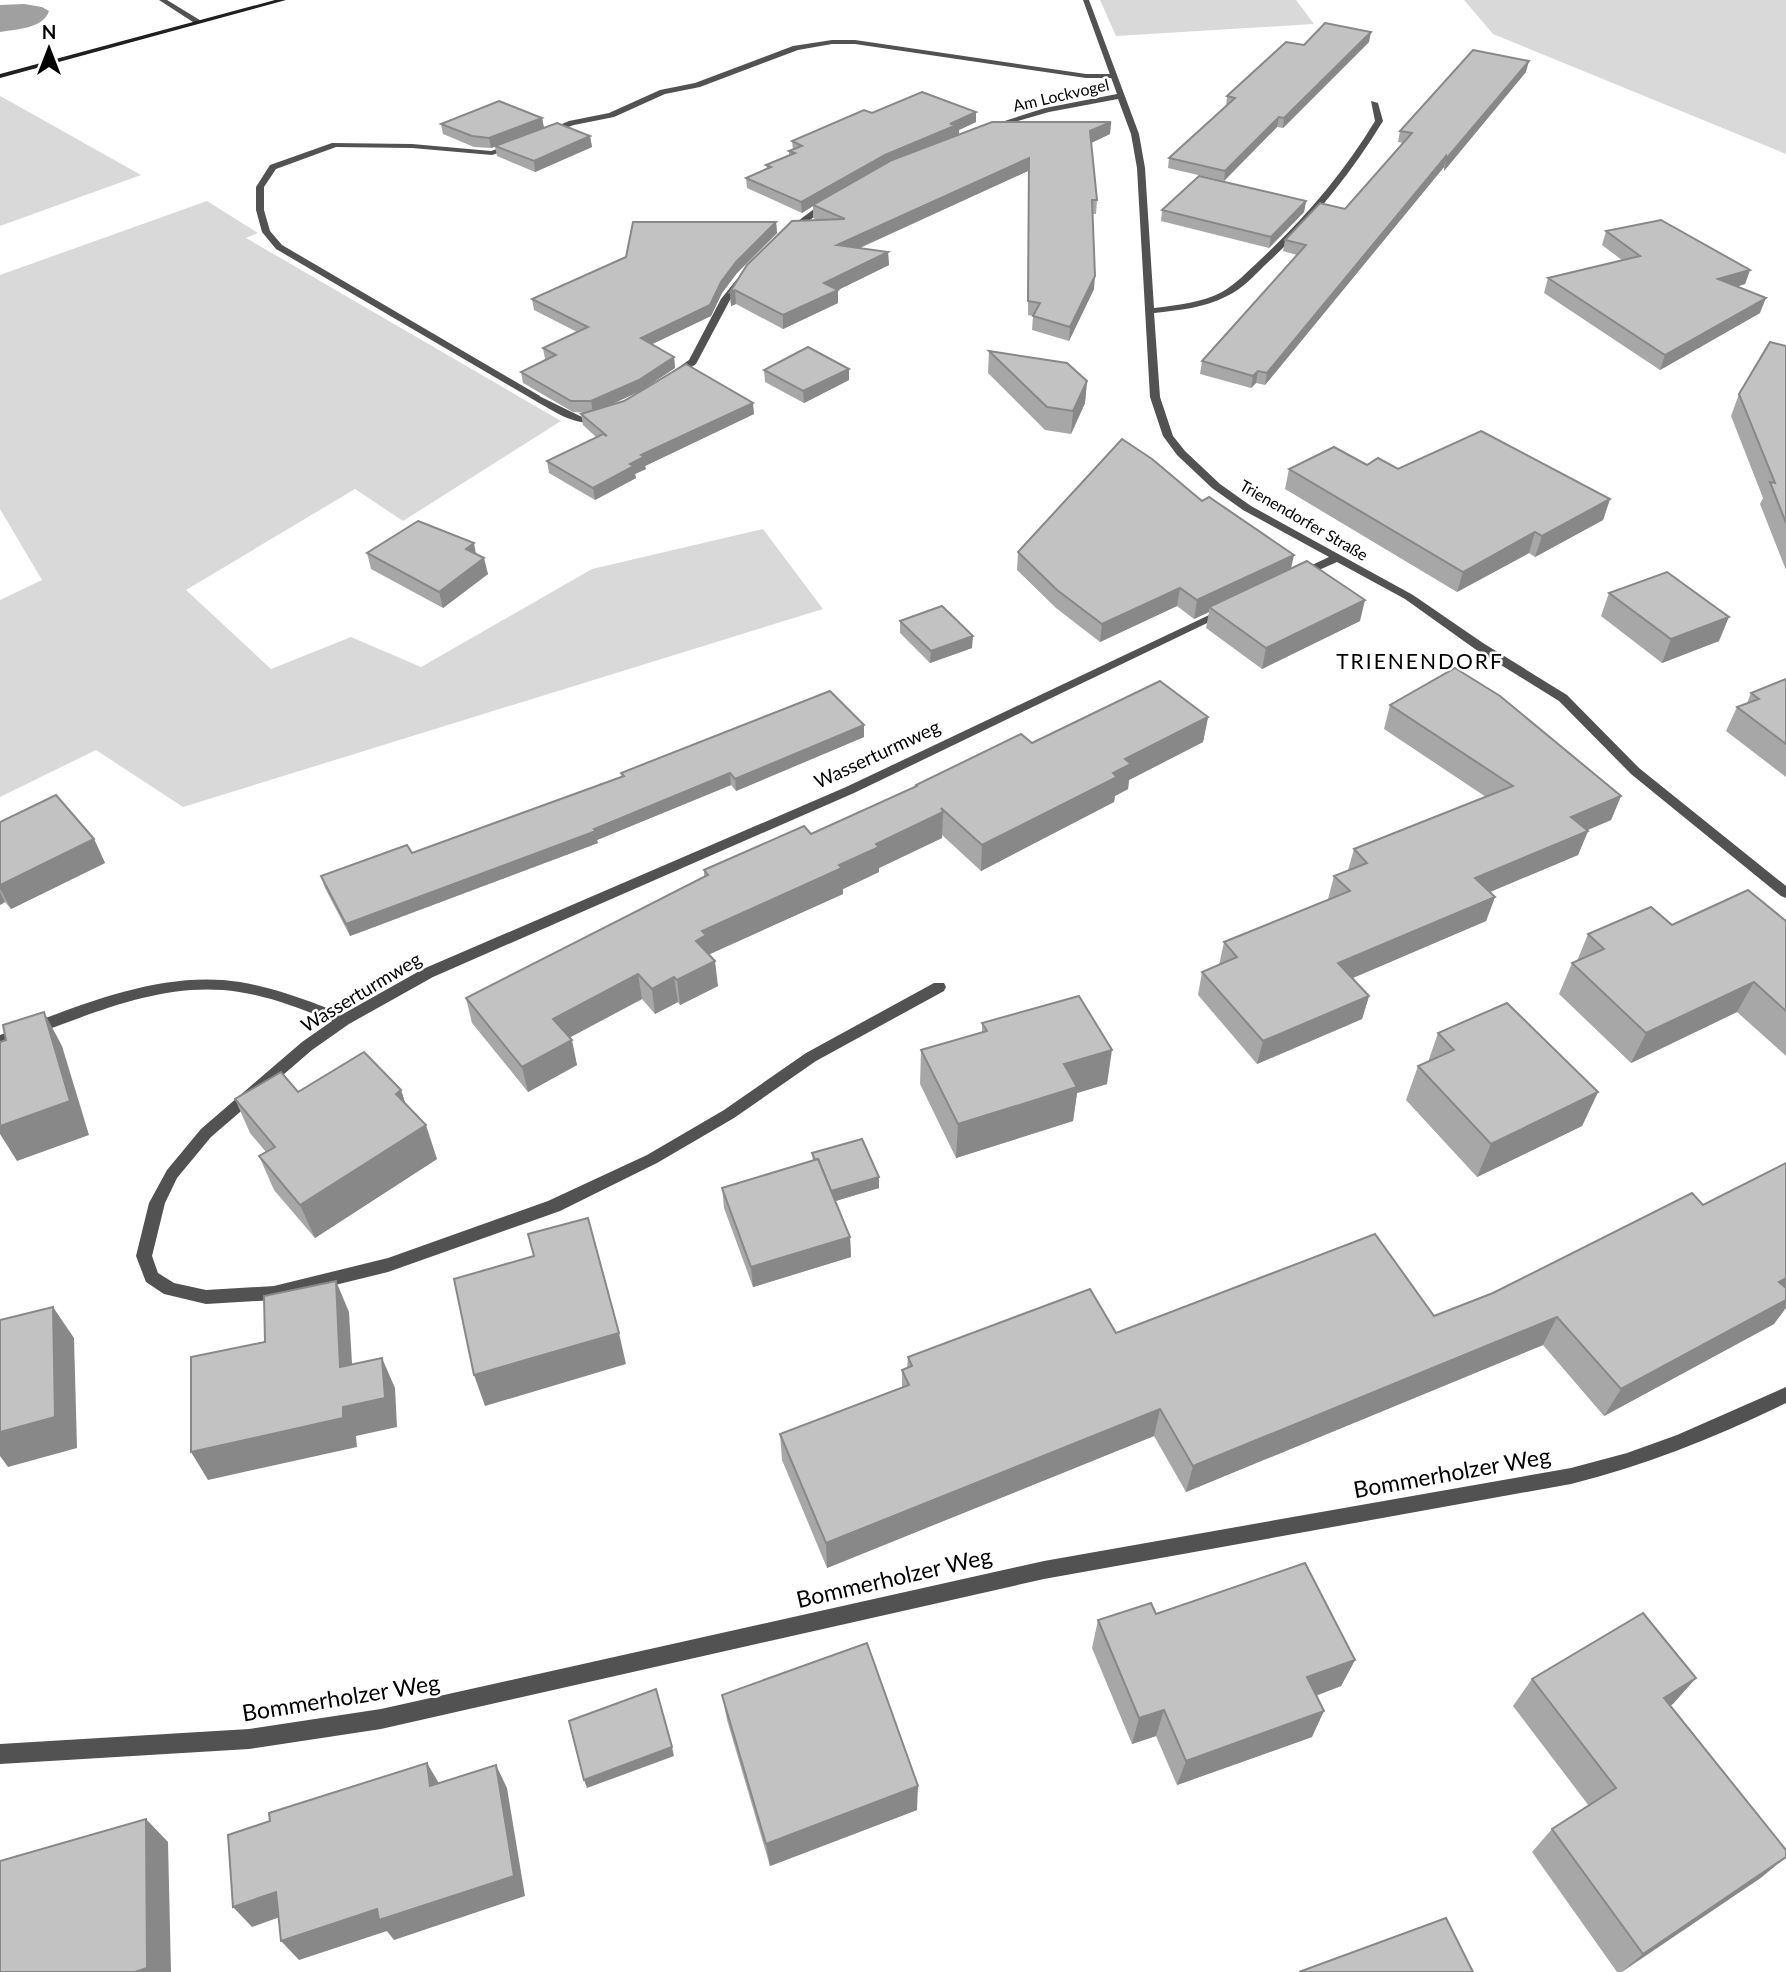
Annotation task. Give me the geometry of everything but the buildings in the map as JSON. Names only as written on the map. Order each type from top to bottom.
[{"type":"main road","points":[[0,76],[283,0]]},
{"type":"street","points":[[162,0],[199,22]]},
{"type":"street","name":"Trienendorfer Straße","points":[[1086,0],[1135,134],[1141,169],[1147,311],[1155,397],[1164,427],[1181,453],[1233,499],[1409,597],[1479,646],[1563,698],[1646,780],[1786,893]]},
{"type":"street","points":[[538,136],[572,123],[611,115],[663,92],[697,85],[796,48],[832,42],[855,42],[1087,76],[1113,76]]},
{"type":"street","name":"Am Lockvogel","points":[[976,132],[1048,110],[1120,96]]},
{"type":"street","points":[[1147,311],[1181,307],[1224,295],[1271,256],[1303,225],[1341,181],[1363,149],[1379,121],[1374,103]]},
{"type":"street","points":[[526,140],[492,153],[412,146],[335,145],[273,167],[260,187],[260,210],[265,232],[279,247],[537,398],[581,420],[610,415]]},
{"type":"street","points":[[781,239],[816,210],[838,197]]},
{"type":"street","points":[[662,382],[693,362],[726,299],[750,269]]},
{"type":"street","points":[[1286,582],[1336,558]]},
{"type":"street","name":"Wasserturmweg","points":[[939,987],[811,1057],[729,1114],[652,1159],[554,1206],[388,1265],[274,1293],[206,1297],[170,1289],[152,1277],[144,1256],[157,1203],[172,1174],[206,1133],[307,1046],[344,1020],[428,973],[850,790],[1236,606]]},
{"type":"street","points":[[0,1041],[130,995],[162,987],[194,984],[228,986],[274,994],[344,1020]]},
{"type":"street","name":"Bommerholzer Weg","points":[[0,1754],[249,1739],[382,1719],[1056,1568],[1571,1476],[1626,1463],[1670,1447],[1786,1395]]},
{"type":"shaded area","points":[[1100,0],[1296,0],[1314,24],[1116,36]]},
{"type":"shaded area","points":[[1464,0],[1786,0],[1786,154],[1493,34]]},
{"type":"shaded area","points":[[24,4],[49,11],[46,17],[35,25],[0,32],[0,5]]},
{"type":"shaded area","points":[[0,96],[11,102],[141,175],[0,226]]},
{"type":"shaded area","points":[[207,201],[258,233],[246,238],[561,421],[403,521],[355,489],[186,590],[271,669],[351,637],[421,667],[592,569],[763,529],[823,609],[183,807],[96,750],[0,797],[0,600],[42,580],[0,509],[0,275]]},
{"type":"district","name":"TRIENENDORF","points":[[1420,662]]}]
